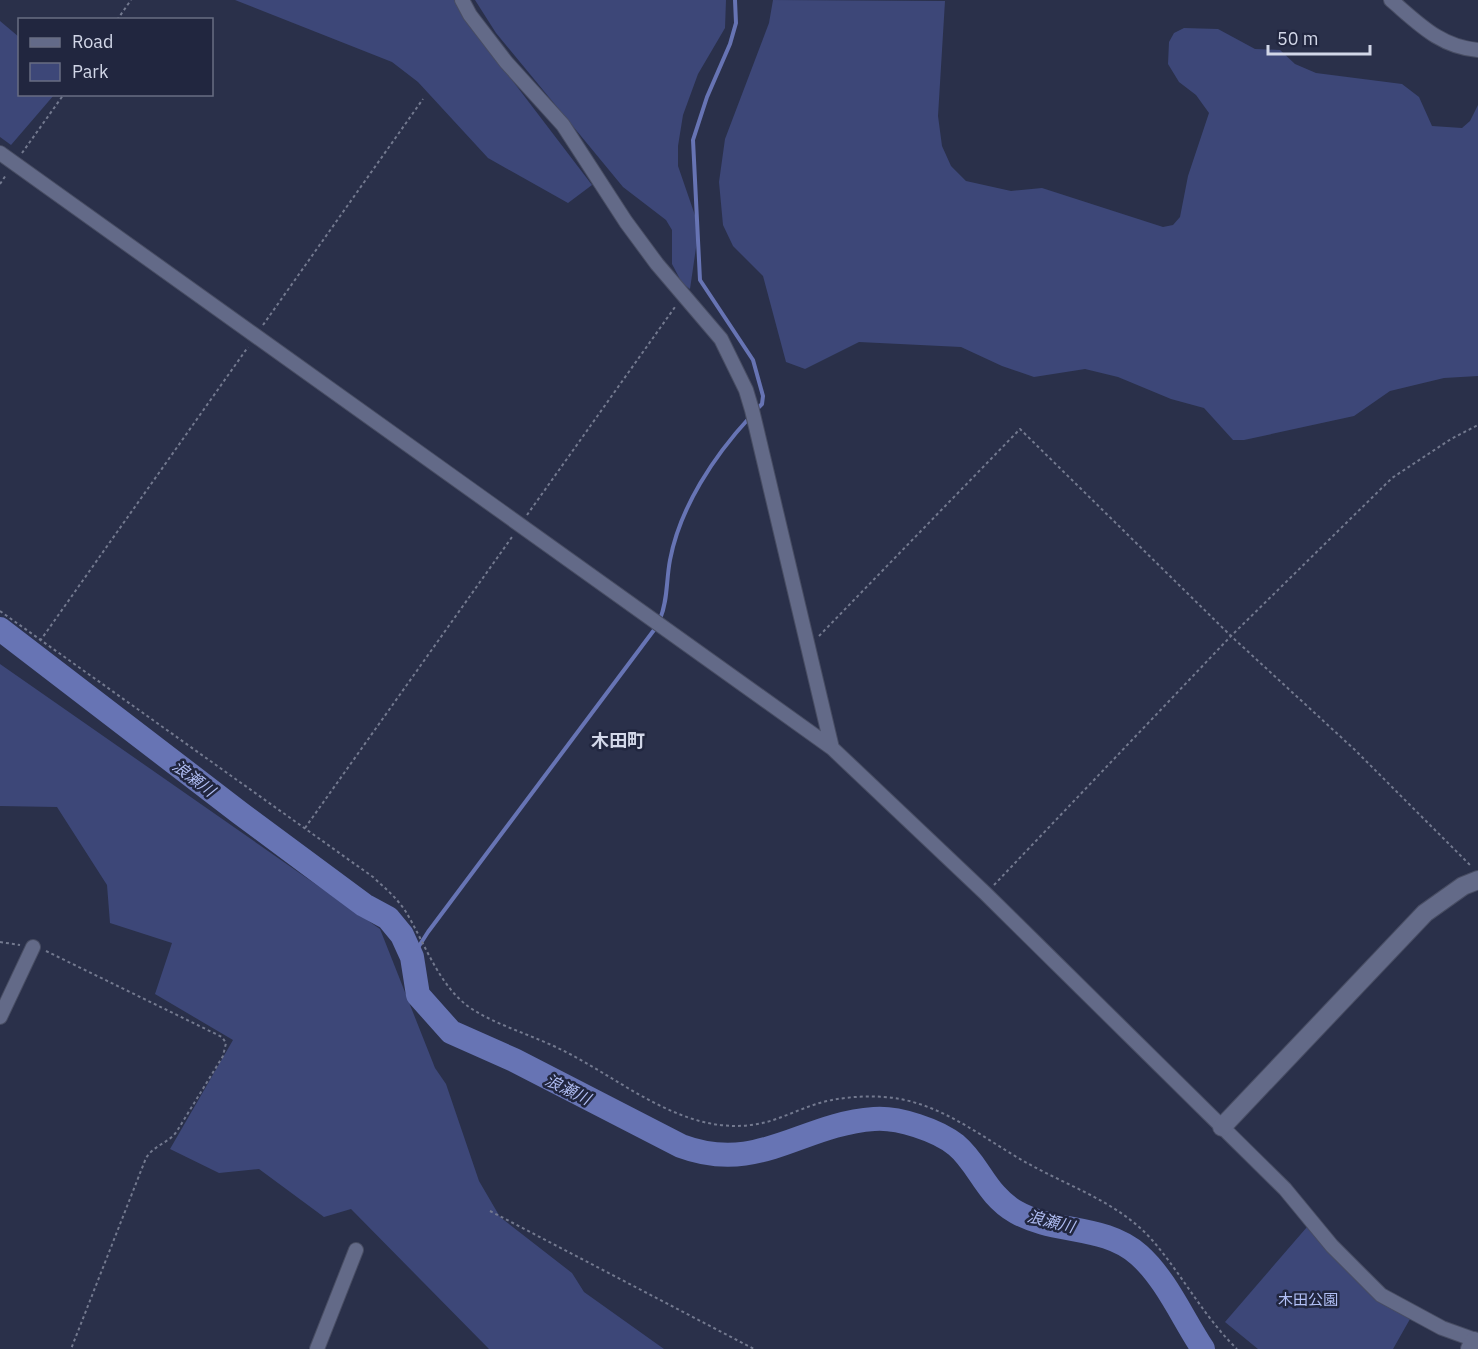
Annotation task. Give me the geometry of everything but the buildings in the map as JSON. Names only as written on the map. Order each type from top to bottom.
[{"type":"street","points":[[462,0],[470,15],[506,62],[563,125],[626,222],[721,339],[746,390],[757,428],[832,748]]},
{"type":"street","points":[[1391,0],[1409,18],[1439,39],[1478,50]]},
{"type":"street","points":[[0,153],[832,748],[985,894],[1285,1189],[1347,1262],[1381,1295],[1416,1316],[1474,1344]]},
{"type":"street","points":[[1222,1127],[1425,913],[1463,886],[1478,880]]},
{"type":"street","points":[[0,1017],[33,947]]},
{"type":"street","points":[[317,1349],[356,1250]]},
{"type":"path","points":[[118,18],[131,0]]},
{"type":"path","points":[[15,163],[63,96]]},
{"type":"path","points":[[40,641],[423,99]]},
{"type":"path","points":[[305,828],[684,294]]},
{"type":"path","points":[[985,894],[1231,636],[1392,478],[1451,439],[1478,425]]},
{"type":"path","points":[[807,649],[1020,429],[1231,636],[1354,750],[1478,873]]},
{"type":"path","points":[[0,611],[305,828],[390,893],[418,934],[444,981],[474,1010],[563,1050],[658,1104],[704,1123],[730,1126],[753,1125],[830,1100],[870,1096],[900,1099],[933,1108],[961,1122],[1030,1165],[1089,1193],[1133,1222],[1152,1240],[1216,1329],[1238,1349]]},
{"type":"path","points":[[0,942],[33,947],[222,1037],[226,1043],[223,1056],[177,1131],[172,1137],[154,1148],[146,1158],[71,1349]]},
{"type":"path","points":[[490,1211],[754,1349]]},
{"type":"green space","points":[[235,0],[457,0],[470,25],[592,185],[568,203],[488,158],[418,82],[392,62]]},
{"type":"green space","points":[[475,0],[726,0],[725,28],[698,74],[683,115],[678,146],[678,166],[699,227],[690,289],[682,283],[672,264],[672,230],[666,220],[623,187],[496,33]]},
{"type":"green space","points":[[773,0],[945,1],[938,116],[942,146],[951,166],[966,181],[1011,191],[1042,188],[1163,227],[1173,225],[1180,217],[1188,176],[1209,113],[1196,95],[1179,82],[1168,64],[1169,42],[1174,33],[1184,28],[1218,29],[1255,49],[1280,50],[1295,64],[1316,73],[1402,84],[1419,97],[1432,126],[1462,128],[1470,121],[1478,105],[1478,376],[1444,378],[1390,391],[1354,416],[1244,440],[1233,440],[1204,408],[1171,399],[1118,377],[1085,369],[1034,377],[1002,366],[961,347],[859,342],[805,369],[786,362],[763,276],[733,246],[723,225],[719,182],[725,139],[769,23]]},
{"type":"green space","points":[[0,21],[18,36],[18,96],[53,96],[11,145],[0,137]]},
{"type":"green space","points":[[0,664],[380,929],[435,1068],[446,1084],[479,1181],[500,1217],[572,1273],[584,1292],[664,1349],[489,1349],[351,1209],[324,1217],[259,1169],[219,1173],[170,1149],[233,1040],[155,994],[172,943],[110,923],[107,885],[57,807],[0,806]]},
{"type":"green space","name":"木田公園","points":[[1307,1227],[1378,1299],[1410,1319],[1393,1349],[1258,1349],[1225,1322]]},
{"type":"waterway","points":[[735,0],[736,23],[730,44],[707,97],[693,140],[700,280],[753,360],[763,396],[762,404],[755,411]]},
{"type":"waterway","points":[[660,619],[666,598],[670,560],[675,540],[690,502],[712,465],[750,417]]},
{"type":"waterway","points":[[412,957],[428,932],[657,626]]},
{"type":"waterway","name":"浪瀬川","points":[[0,629],[240,813],[364,905],[388,918],[402,935],[412,957],[418,995],[451,1032],[514,1060],[681,1146],[708,1153],[733,1155],[757,1152],[824,1129],[874,1119],[905,1122],[939,1134],[964,1153],[997,1197],[1016,1212],[1046,1224],[1110,1238],[1139,1255],[1166,1287],[1203,1349]]},
{"type":"district","name":"木田町","points":[[618,741]]}]
